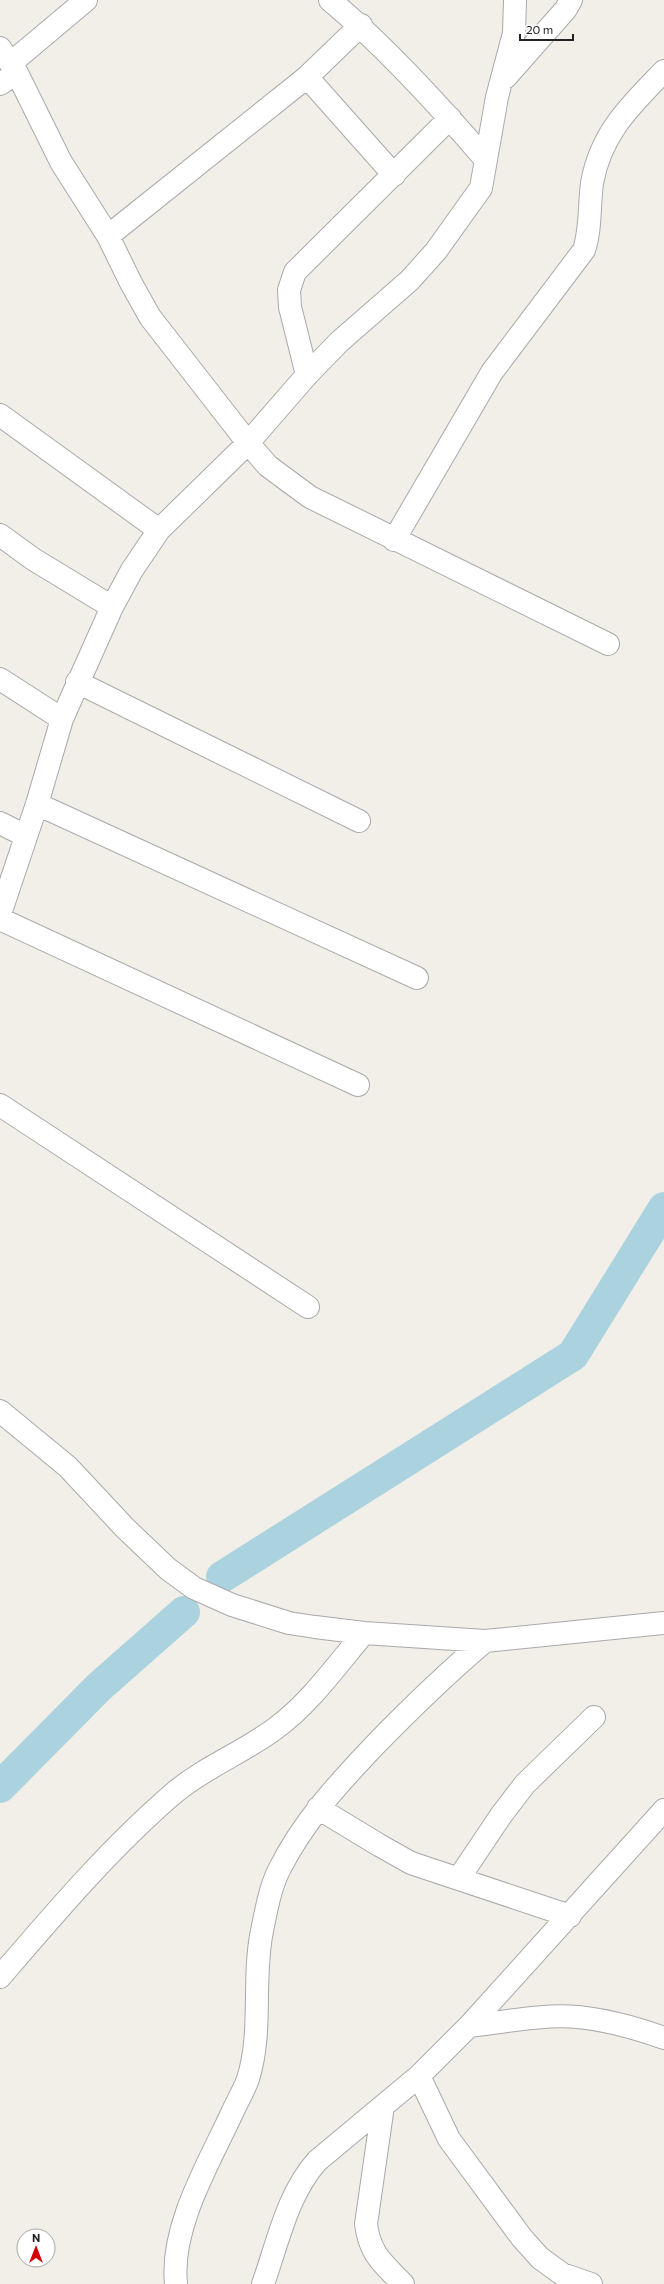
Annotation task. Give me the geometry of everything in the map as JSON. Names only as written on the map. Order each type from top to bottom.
[{"type":"street","points":[[86,0],[7,67],[60,162],[108,236],[131,283],[150,317],[248,443],[268,466],[310,497],[394,540],[608,644]]},
{"type":"street","points":[[330,0],[361,25],[450,118],[486,160]]},
{"type":"street","points":[[0,914],[24,835],[37,804],[62,720],[77,682],[112,607],[132,570],[159,530],[248,443],[307,375],[339,342],[410,280],[436,251],[481,188],[501,84],[514,32],[515,0]]},
{"type":"street","points":[[501,84],[524,55],[566,9],[571,0]]},
{"type":"street","points":[[108,236],[307,77],[361,25]]},
{"type":"street","points":[[394,540],[492,372],[584,250],[588,238],[594,171],[608,137],[623,113],[664,71]]},
{"type":"street","points":[[307,77],[394,175]]},
{"type":"street","points":[[307,375],[290,307],[289,290],[295,272],[307,258],[394,175],[450,118]]},
{"type":"street","points":[[0,415],[159,530]]},
{"type":"street","points":[[0,535],[33,560],[112,607]]},
{"type":"street","points":[[0,679],[62,720]]},
{"type":"street","points":[[77,682],[359,821]]},
{"type":"street","points":[[37,804],[417,978]]},
{"type":"street","points":[[0,823],[24,835]]},
{"type":"street","points":[[0,919],[358,1085]]},
{"type":"street","points":[[0,1105],[308,1306]]},
{"type":"street","points":[[0,1411],[68,1466],[125,1528],[168,1569],[194,1588],[232,1605],[289,1623],[364,1633],[484,1641],[664,1623]]},
{"type":"street","points":[[0,1976],[81,1883],[128,1836],[175,1793],[204,1770],[251,1746],[295,1713],[364,1633]]},
{"type":"street","points":[[176,2284],[175,2272],[180,2236],[188,2209],[247,2080],[254,2050],[261,1933],[269,1897],[279,1871],[306,1824],[318,1808],[395,1725],[484,1641]]},
{"type":"street","points":[[459,1878],[502,1814],[525,1784],[594,1717]]},
{"type":"street","points":[[318,1808],[378,1845],[411,1862],[570,1916]]},
{"type":"street","points":[[264,2283],[291,2200],[304,2176],[317,2161],[419,2076],[469,2026],[570,1916],[664,1810]]},
{"type":"street","points":[[469,2026],[550,2017],[578,2017],[629,2026],[664,2038]]},
{"type":"street","points":[[419,2076],[449,2139],[522,2238],[540,2258],[562,2274],[591,2284]]},
{"type":"street","points":[[383,2106],[366,2224],[368,2241],[373,2252],[403,2284]]},
{"type":"waterway","points":[[222,1577],[573,1355],[664,1208]]},
{"type":"waterway","points":[[0,1787],[99,1687],[184,1612]]}]
